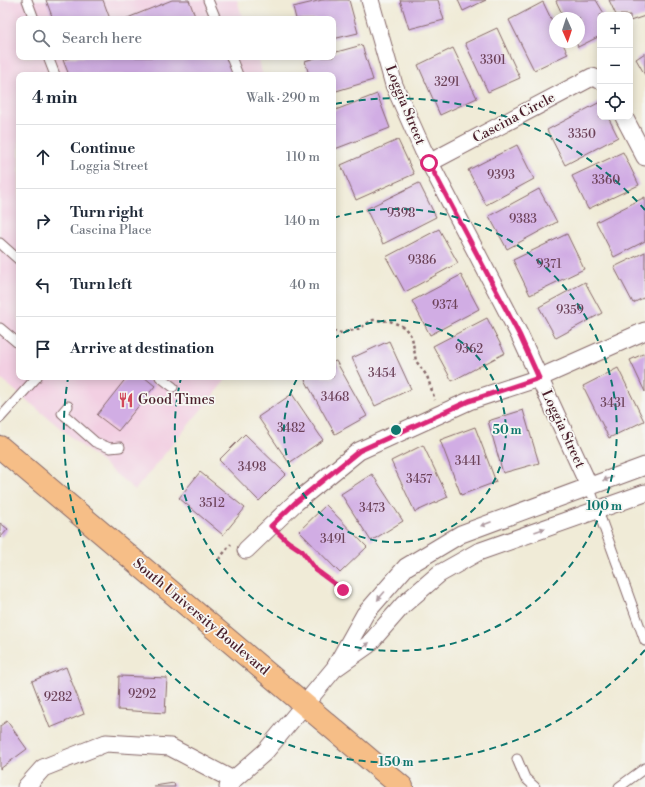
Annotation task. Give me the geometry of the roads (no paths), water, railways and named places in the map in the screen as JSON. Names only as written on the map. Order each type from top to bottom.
[{"type":"main road","name":"South University Boulevard","points":[[0,448],[402,787]]},
{"type":"street","name":"Loggia Street","points":[[370,0],[394,84],[429,163],[520,336],[589,486]]},
{"type":"street","name":"Cascina Circle","points":[[429,163],[592,77],[597,79]]},
{"type":"street","points":[[626,120],[645,157]]},
{"type":"street","points":[[246,550],[296,502],[359,451],[438,414],[469,401],[539,378],[645,331]]},
{"type":"street","points":[[26,787],[43,768],[106,744],[170,747],[231,783],[265,752],[334,669],[365,614],[406,567],[460,534],[645,466]]},
{"type":"street","points":[[334,669],[368,645],[403,605],[439,574],[478,552],[645,493]]},
{"type":"lane","points":[[27,0],[33,16]]},
{"type":"lane","points":[[208,0],[215,16]]},
{"type":"lane","points":[[49,60],[54,72]]},
{"type":"lane","points":[[232,60],[237,72]]},
{"type":"lane","points":[[0,244],[16,257]]},
{"type":"lane","points":[[0,328],[16,341]]},
{"type":"lane","points":[[0,418],[34,380]]},
{"type":"lane","points":[[164,380],[173,387]]},
{"type":"lane","points":[[68,406],[62,414],[95,442],[110,448],[120,447]]},
{"type":"lane","points":[[589,486],[645,641]]},
{"type":"lane","points":[[517,759],[525,778],[535,787]]},
{"type":"lane","points":[[619,787],[645,768]]},
{"type":"place","name":"Good Times","points":[[126,400]]}]
